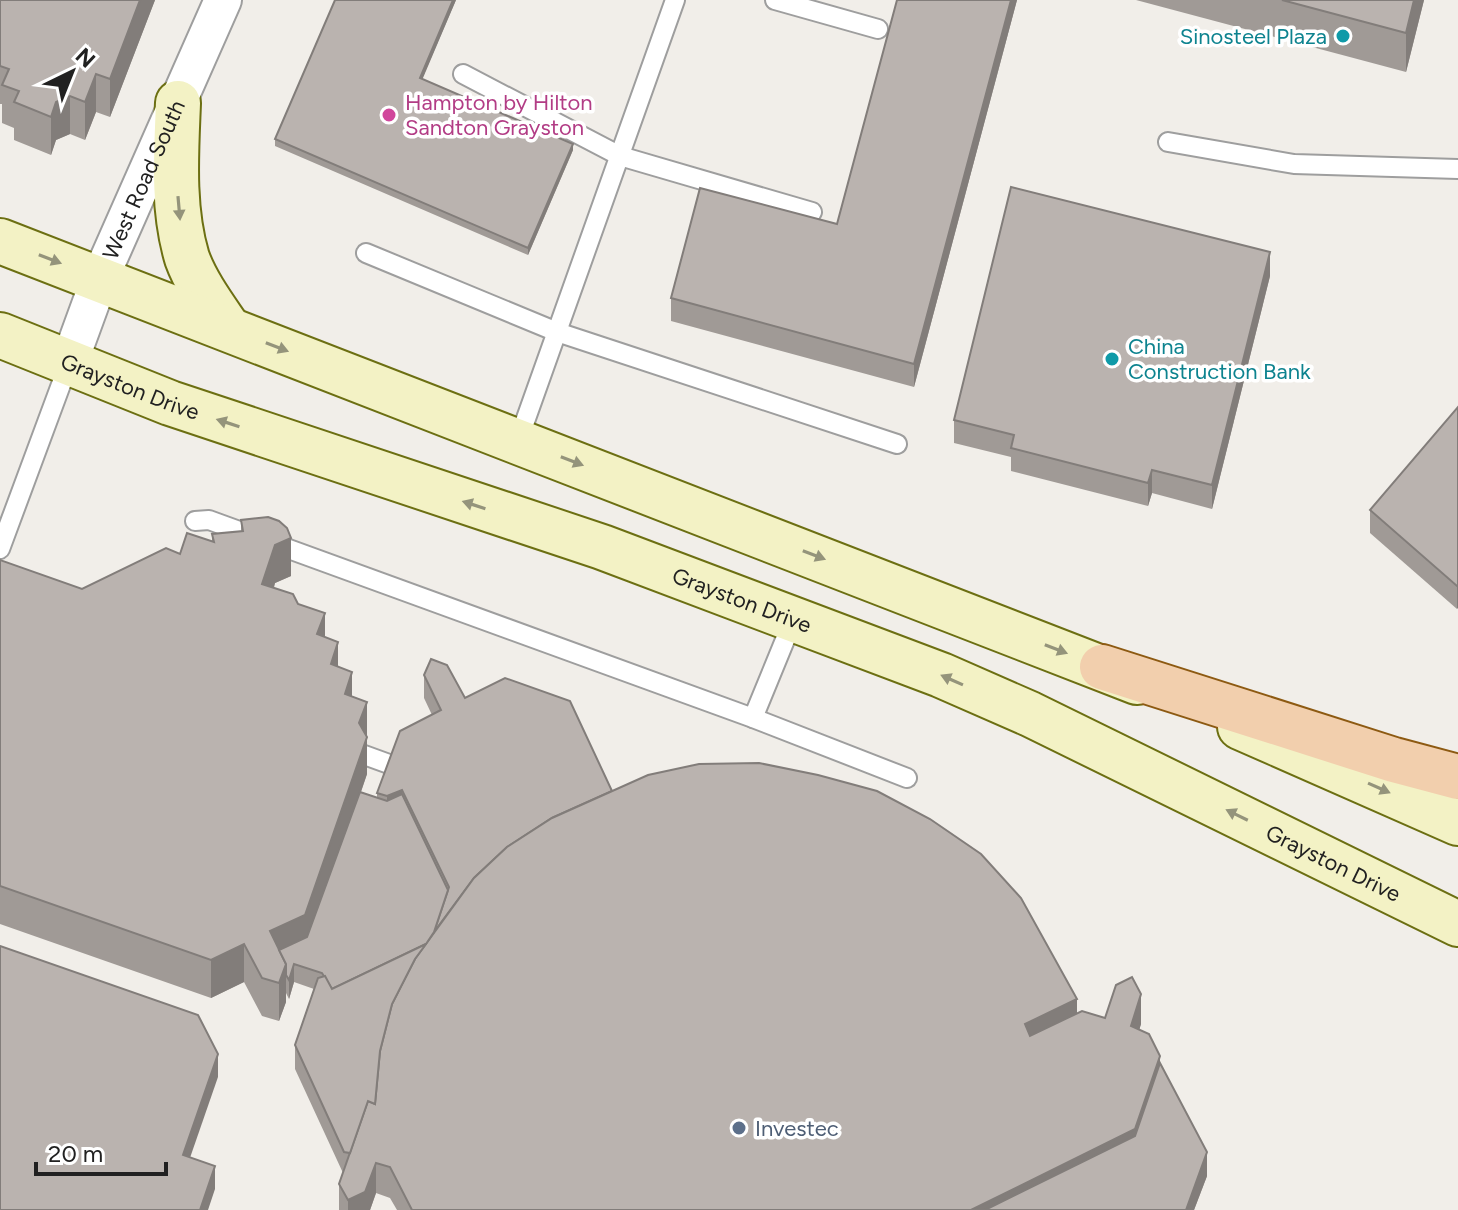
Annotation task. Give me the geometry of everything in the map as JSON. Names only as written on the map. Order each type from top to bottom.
[{"type":"main road","points":[[178,103],[176,167],[179,217],[187,258],[202,289],[228,328]]},
{"type":"main road","points":[[0,241],[1102,667],[1458,823]]},
{"type":"main road","name":"Grayston Drive","points":[[0,335],[170,403],[602,547],[941,675],[1030,714],[1458,924]]},
{"type":"main road","points":[[1102,667],[1394,760],[1458,777]]},
{"type":"street","name":"West Road South","points":[[69,363],[100,278],[223,0]]},
{"type":"lane","points":[[518,441],[675,0]]},
{"type":"lane","points":[[775,0],[878,29]]},
{"type":"lane","points":[[463,74],[620,156],[812,212]]},
{"type":"lane","points":[[1168,142],[1294,164],[1458,169]]},
{"type":"lane","points":[[366,253],[557,332],[897,444]]},
{"type":"lane","points":[[0,549],[69,363]]},
{"type":"lane","points":[[195,521],[209,520],[753,718],[907,778]]},
{"type":"lane","points":[[753,718],[794,618]]},
{"type":"lane","points":[[325,741],[414,773]]},
{"type":"building","points":[[0,0],[140,0],[110,79],[96,74],[85,102],[70,96],[56,102],[51,117],[14,102],[19,91],[2,85],[9,69],[0,66]]},
{"type":"building","name":"Hampton by Hilton Sandton Grayston","points":[[335,0],[453,0],[420,78],[573,144],[528,248],[275,139]]},
{"type":"building","points":[[897,0],[1011,0],[914,364],[671,298],[700,188],[837,224]]},
{"type":"building","points":[[1282,0],[1414,0],[1406,33]]},
{"type":"building","name":"China Construction Bank","points":[[1011,187],[1270,252],[1212,485],[1152,470],[1148,483],[1011,448],[1014,435],[954,420]]},
{"type":"building","points":[[1458,407],[1458,585],[1457,586],[1370,510]]},
{"type":"building","points":[[268,517],[287,528],[291,538],[275,545],[262,584],[293,594],[298,604],[325,613],[317,634],[338,642],[331,664],[352,672],[345,694],[367,702],[359,723],[367,737],[305,915],[270,931],[286,964],[279,983],[262,978],[244,944],[211,960],[0,886],[0,560],[82,589],[166,548],[180,554],[187,533],[214,542],[212,534],[243,531],[241,520]]},
{"type":"building","points":[[431,659],[447,665],[465,698],[505,678],[570,701],[612,791],[552,818],[507,847],[474,878],[434,932],[449,887],[402,790],[387,796],[377,793],[400,731],[441,710],[424,675]]},
{"type":"building","points":[[759,763],[877,791],[930,819],[981,854],[1021,898],[1077,999],[1025,1024],[1030,1036],[1082,1011],[1105,1018],[1116,985],[1132,977],[1141,994],[1131,1026],[1149,1034],[1160,1056],[1135,1129],[971,1210],[412,1210],[390,1167],[376,1163],[365,1192],[348,1200],[339,1184],[368,1101],[375,1104],[380,1051],[392,1004],[415,959],[474,878],[507,847],[552,818],[648,775],[699,764]]},
{"type":"building","points":[[360,792],[387,801],[402,794],[448,890],[434,932],[426,944],[332,989],[322,973],[294,964],[289,980],[279,950],[307,937]]},
{"type":"building","points":[[426,944],[392,1004],[380,1051],[375,1104],[368,1101],[350,1153],[344,1152],[295,1045],[318,978],[325,976],[332,989]]},
{"type":"building","points":[[0,946],[198,1015],[218,1054],[183,1155],[215,1166],[200,1210],[0,1210]]},
{"type":"building","points":[[1160,1063],[1207,1152],[1186,1210],[985,1210],[1135,1136]]},
{"type":"place","name":"Sinosteel Plaza","points":[[1343,36]]},
{"type":"place","name":"Hampton by Hilton Sandton Grayston","points":[[389,115]]},
{"type":"place","name":"China Construction Bank","points":[[1112,359]]},
{"type":"place","name":"Investec","points":[[739,1128]]}]
